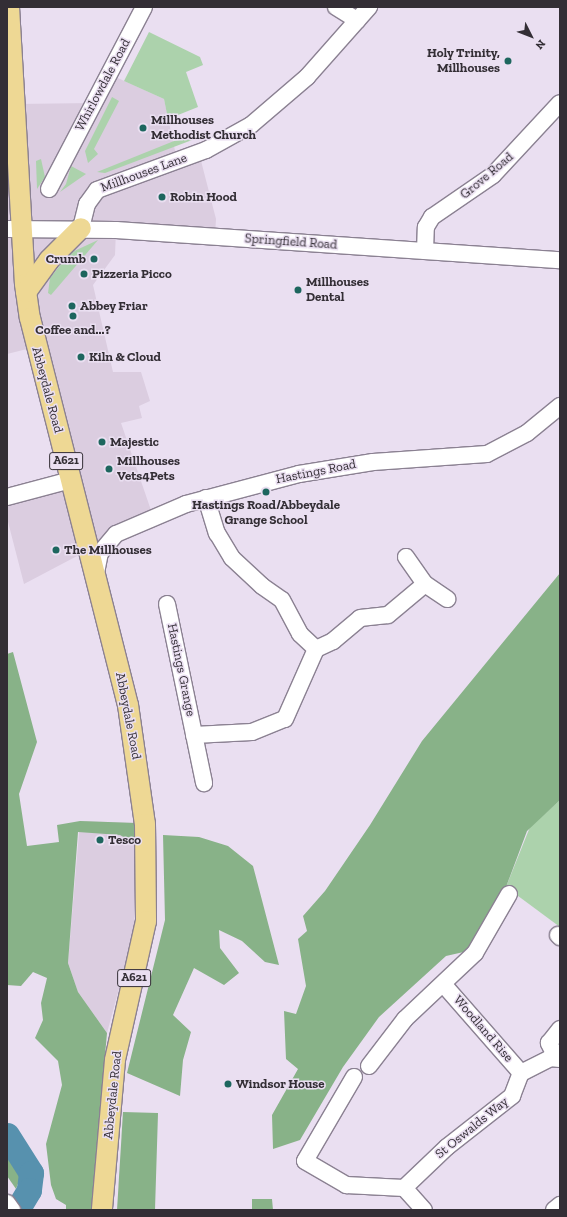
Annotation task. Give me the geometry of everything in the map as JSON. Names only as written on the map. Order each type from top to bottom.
[{"type":"main road","name":"A621","points":[[9,7],[15,229]]},
{"type":"main road","points":[[26,292],[49,260],[81,228]]},
{"type":"main road","name":"Abbeydale Road","points":[[15,229],[32,335],[96,576],[132,724],[148,872],[141,949],[112,1079],[102,1210]]},
{"type":"street","name":"Whirlowdale Road","points":[[49,189],[56,160],[144,7]]},
{"type":"street","points":[[336,7],[357,20]]},
{"type":"street","name":"Millhouses Lane","points":[[81,228],[87,204],[97,190],[206,150],[252,125],[307,77],[369,7]]},
{"type":"street","name":"Grove Road","points":[[425,251],[426,227],[432,218],[493,174],[560,103]]},
{"type":"street","name":"Springfield Road","points":[[15,229],[81,228],[560,260]]},
{"type":"street","name":"Hastings Road","points":[[96,576],[100,553],[109,540],[153,516],[206,498],[299,474],[373,462],[487,454],[527,433],[560,406]]},
{"type":"street","points":[[7,497],[71,480]]},
{"type":"street","points":[[206,498],[218,533],[232,558],[262,586],[282,600],[300,634],[316,649],[333,641],[360,618],[388,615],[425,584]]},
{"type":"street","points":[[406,557],[425,584],[447,599]]},
{"type":"street","name":"Hastings Grange","points":[[167,604],[204,783]]},
{"type":"street","name":"Hastings Grange","points":[[194,735],[252,732],[285,719],[316,649]]},
{"type":"street","points":[[369,1066],[406,1019],[444,985],[475,954],[509,894]]},
{"type":"street","name":"Woodland Rise","points":[[444,985],[521,1072]]},
{"type":"street","points":[[521,1072],[558,1058],[549,1043],[560,1029]]},
{"type":"street","name":"St Oswalds Way","points":[[404,1188],[447,1147],[512,1096],[521,1072]]},
{"type":"street","points":[[354,1077],[330,1114],[304,1161],[346,1185],[404,1188],[424,1210]]},
{"type":"street","points":[[7,1203],[12,1210]]},
{"type":"street","points":[[554,1210],[560,1205]]},
{"type":"shaded area","points":[[109,74],[164,99],[177,160],[199,153],[216,219],[215,236],[116,230],[115,255],[93,285],[113,372],[141,372],[150,401],[139,406],[142,418],[121,423],[153,516],[24,584],[7,518],[7,497],[71,481],[35,347],[7,354],[7,165],[19,166],[16,104],[93,103]]},
{"type":"shaded area","points":[[80,821],[136,823],[134,933],[107,1033],[78,992],[68,963]]},
{"type":"green space","points":[[149,32],[200,57],[203,65],[186,72],[198,107],[168,119],[164,99],[124,81]]},
{"type":"green space","points":[[112,97],[119,101],[94,149],[98,154],[88,163],[85,151]]},
{"type":"green space","points":[[200,137],[105,173],[97,172],[174,141]]},
{"type":"green space","points":[[41,159],[45,177],[37,189],[36,161]]},
{"type":"green space","points":[[71,166],[86,174],[60,192],[66,184]]},
{"type":"green space","points":[[98,240],[51,295],[48,293],[50,278],[70,253]]},
{"type":"green space","points":[[560,573],[560,800],[527,831],[506,887],[468,951],[446,956],[379,1017],[343,1067],[300,1140],[273,1149],[272,1115],[298,1069],[286,1059],[284,1011],[296,1014],[306,986],[298,939],[307,931],[303,916],[325,891],[370,825],[422,741]]},
{"type":"green space","points":[[13,652],[37,742],[19,794],[27,846],[59,842],[57,825],[80,821],[136,823],[136,844],[120,835],[78,832],[68,963],[78,992],[107,1033],[91,1210],[66,1210],[66,1205],[56,1199],[51,1185],[46,1144],[62,1085],[58,1061],[35,1038],[43,1020],[41,1003],[47,978],[33,972],[21,986],[7,985],[7,654]]},
{"type":"green space","points":[[560,800],[560,927],[506,887],[530,827]]},
{"type":"green space","points":[[163,835],[199,837],[228,846],[253,866],[279,965],[265,962],[242,941],[219,930],[220,948],[239,973],[224,985],[194,968],[173,1015],[191,1032],[183,1060],[180,1096],[127,1073],[165,920]]},
{"type":"green space","points":[[123,1112],[158,1113],[155,1210],[117,1210]]},
{"type":"green space","points":[[7,1142],[24,1168],[16,1189],[7,1176]]},
{"type":"green space","points":[[252,1199],[272,1199],[273,1210],[252,1210]]},
{"type":"waterway","points":[[7,1135],[31,1173],[29,1190],[17,1210]]},
{"type":"place","name":"Holy Trinity, Millhouses","points":[[508,61]]},
{"type":"place","name":"Millhouses Methodist Church","points":[[143,128]]},
{"type":"place","name":"Robin Hood","points":[[162,197]]},
{"type":"place","name":"Crumb","points":[[94,259]]},
{"type":"place","name":"Pizzeria Picco","points":[[84,274]]},
{"type":"place","name":"Millhouses Dental","points":[[298,290]]},
{"type":"place","name":"Abbey Friar","points":[[72,306]]},
{"type":"place","name":"Coffee and...?","points":[[73,316]]},
{"type":"place","name":"Kiln & Cloud","points":[[81,357]]},
{"type":"place","name":"Majestic","points":[[102,442]]},
{"type":"place","name":"Millhouses Vets4Pets","points":[[109,469]]},
{"type":"place","name":"Hastings Road/Abbeydale Grange School","points":[[266,492]]},
{"type":"place","name":"The Millhouses","points":[[56,550]]},
{"type":"place","name":"Tesco","points":[[100,840]]},
{"type":"place","name":"Windsor House","points":[[228,1084]]}]
